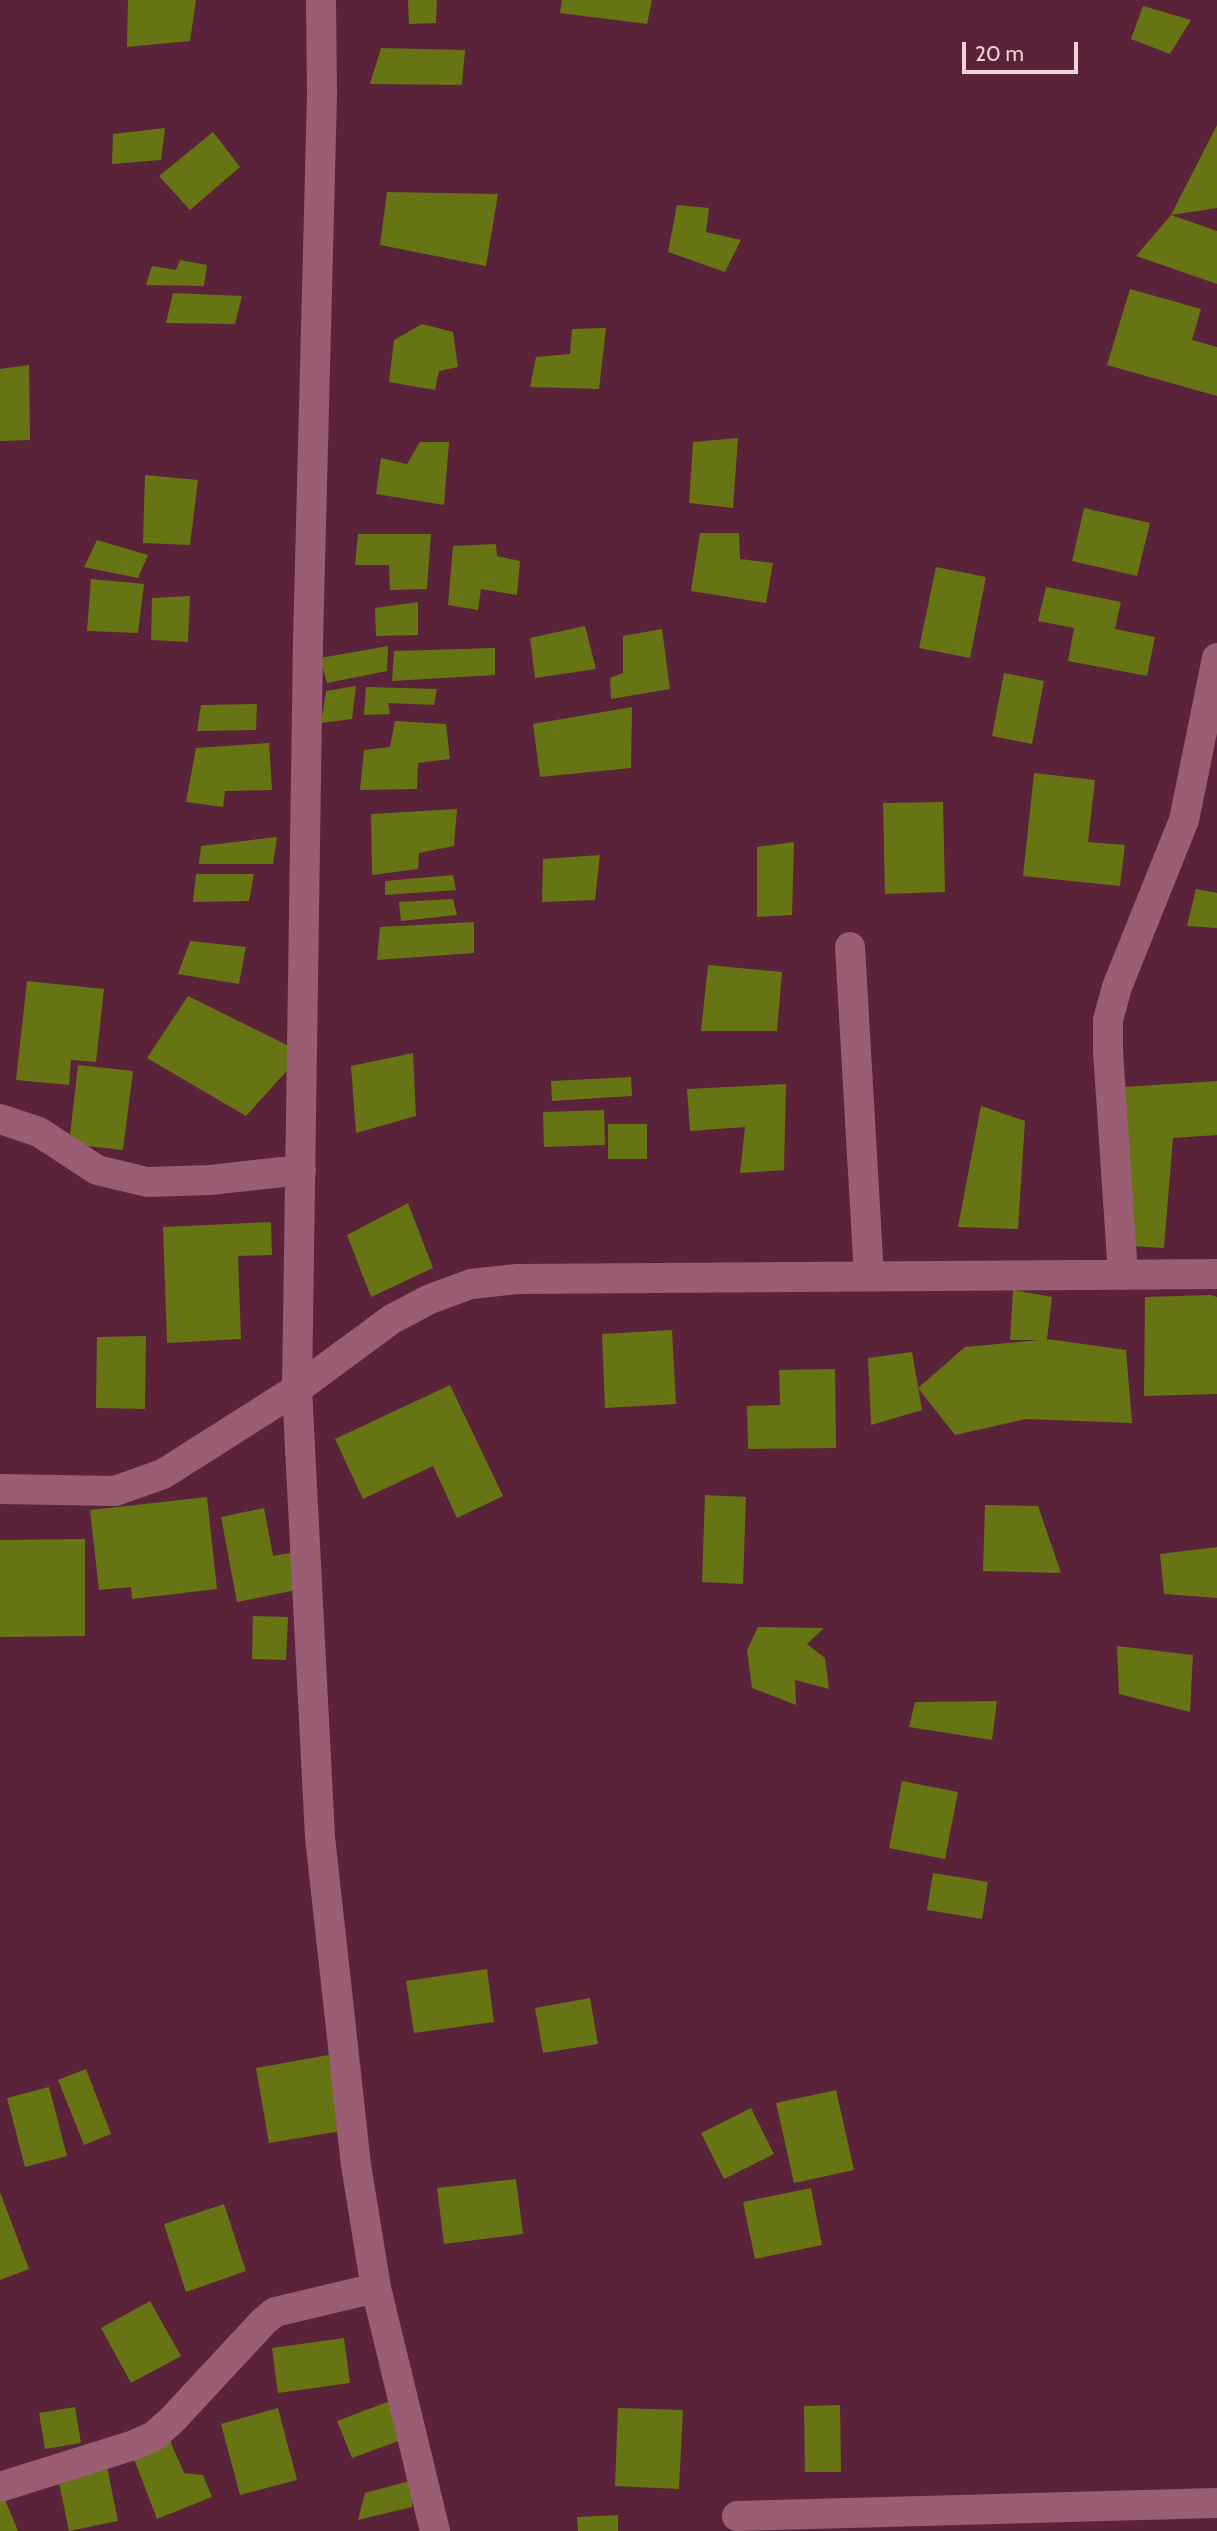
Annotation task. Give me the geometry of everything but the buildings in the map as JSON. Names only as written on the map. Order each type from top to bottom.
[{"type":"street","points":[[321,0],[323,95],[308,641],[297,1389],[320,1838],[356,2165],[376,2288],[435,2531]]},
{"type":"street","points":[[1122,1275],[1108,1020],[1116,987],[1184,821],[1217,658]]},
{"type":"street","points":[[850,947],[869,1276]]},
{"type":"street","points":[[0,1119],[39,1132],[97,1170],[147,1182],[209,1180],[301,1170]]},
{"type":"street","points":[[0,1489],[115,1491],[135,1484],[181,1463],[297,1389],[392,1319],[430,1299],[471,1284],[517,1279],[1217,1274]]},
{"type":"street","points":[[0,2487],[134,2445],[153,2436],[172,2420],[275,2312],[376,2288]]},
{"type":"street","points":[[737,2516],[1217,2503]]}]
